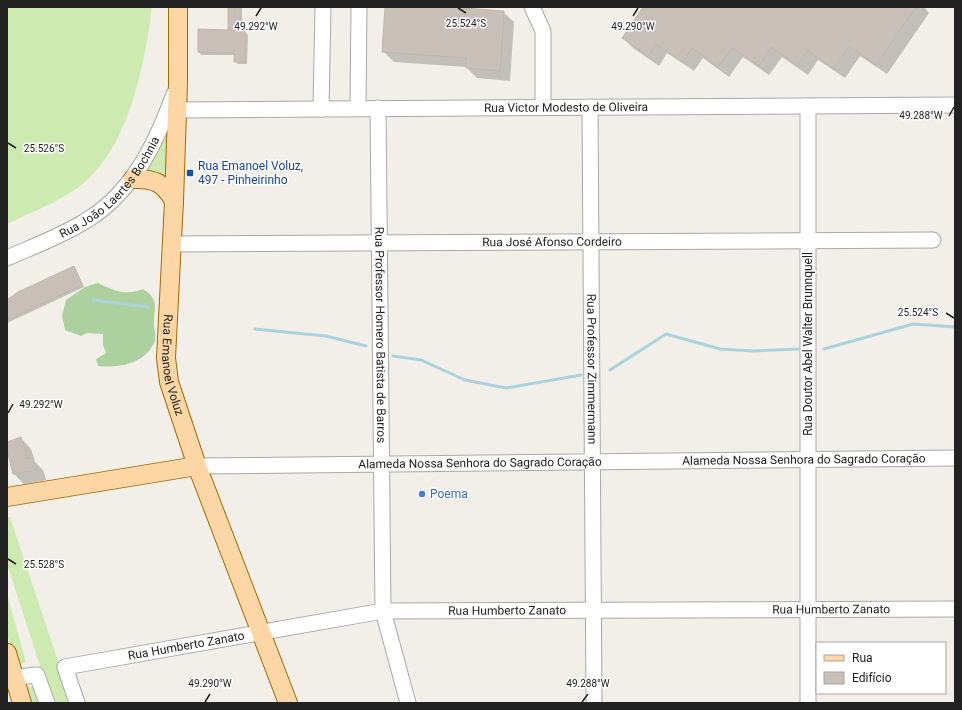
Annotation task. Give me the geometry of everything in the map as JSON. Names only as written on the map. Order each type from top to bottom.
[{"type":"main road","name":"Rua Emanoel Voluz","points":[[178,7],[178,83],[174,201],[166,358],[169,382],[197,466],[288,703]]},
{"type":"main road","points":[[133,179],[146,178],[158,182],[168,190],[174,201]]},
{"type":"main road","name":"Alameda Nossa Senhora do Sagrado Coração","points":[[7,496],[197,466]]},
{"type":"main road","points":[[7,653],[11,678],[22,703]]},
{"type":"street","points":[[321,109],[323,7]]},
{"type":"street","points":[[358,7],[358,108]]},
{"type":"street","points":[[532,7],[543,31],[543,107]]},
{"type":"street","name":"Rua João Laertes Bochnia","points":[[7,258],[66,232],[107,207],[133,179],[152,147],[178,83]]},
{"type":"street","name":"Rua Victor Modesto de Oliveira","points":[[177,110],[955,105]]},
{"type":"street","name":"Rua Doutor Abel Walter Brunnquell","points":[[808,106],[808,703]]},
{"type":"street","name":"Rua Professor Zimmermann","points":[[590,107],[594,703]]},
{"type":"street","name":"Rua Professor Homero Batista de Barros","points":[[378,108],[383,611],[408,703]]},
{"type":"street","name":"Rua José Afonso Cordeiro","points":[[172,244],[933,240]]},
{"type":"street","name":"Alameda Nossa Senhora do Sagrado Coração","points":[[197,466],[955,458]]},
{"type":"street","name":"Rua Humberto Zanato","points":[[77,703],[65,667],[383,611],[955,609]]},
{"type":"street","points":[[11,678],[37,674],[47,703]]},
{"type":"green space","points":[[7,7],[152,7],[145,52],[133,100],[125,123],[102,164],[87,180],[70,193],[49,205],[7,224]]},
{"type":"green space","points":[[168,121],[172,191],[141,174]]},
{"type":"green space","points":[[98,283],[120,292],[131,292],[143,289],[148,292],[153,299],[155,307],[155,341],[146,354],[134,362],[120,366],[98,366],[96,359],[106,353],[103,345],[103,334],[87,333],[81,336],[65,330],[62,316],[66,300],[85,287]]},
{"type":"green space","points":[[7,517],[10,517],[72,703],[52,703],[7,564]]},
{"type":"green space","points":[[7,594],[26,662],[16,665],[7,634]]},
{"type":"green space","points":[[35,685],[41,703],[29,703],[24,688]]},
{"type":"building","points":[[228,7],[240,7],[240,31],[245,31],[245,62],[234,62],[234,53],[198,52],[198,29],[228,30]]},
{"type":"building","points":[[385,7],[463,7],[504,11],[500,71],[466,68],[466,58],[382,52]]},
{"type":"building","points":[[643,7],[916,7],[876,65],[849,46],[834,69],[807,50],[797,65],[771,47],[759,66],[732,48],[718,67],[692,48],[683,62],[656,44],[648,56],[622,38]]},
{"type":"building","points":[[74,266],[82,285],[7,320],[7,300],[18,292]]},
{"type":"building","points":[[21,437],[28,459],[33,458],[36,470],[13,474],[7,450],[7,442]]},
{"type":"waterway","points":[[93,300],[148,307]]},
{"type":"waterway","points":[[824,349],[913,324],[955,327]]},
{"type":"waterway","points":[[255,329],[326,336],[366,346]]},
{"type":"waterway","points":[[610,370],[666,334],[720,349],[753,351],[798,349]]},
{"type":"waterway","points":[[393,356],[421,360],[465,380],[506,388],[581,375]]},
{"type":"place","name":"Rua Emanoel Voluz, 497 - Pinheirinho","points":[[190,173]]},
{"type":"place","name":"Poema","points":[[422,494]]}]
